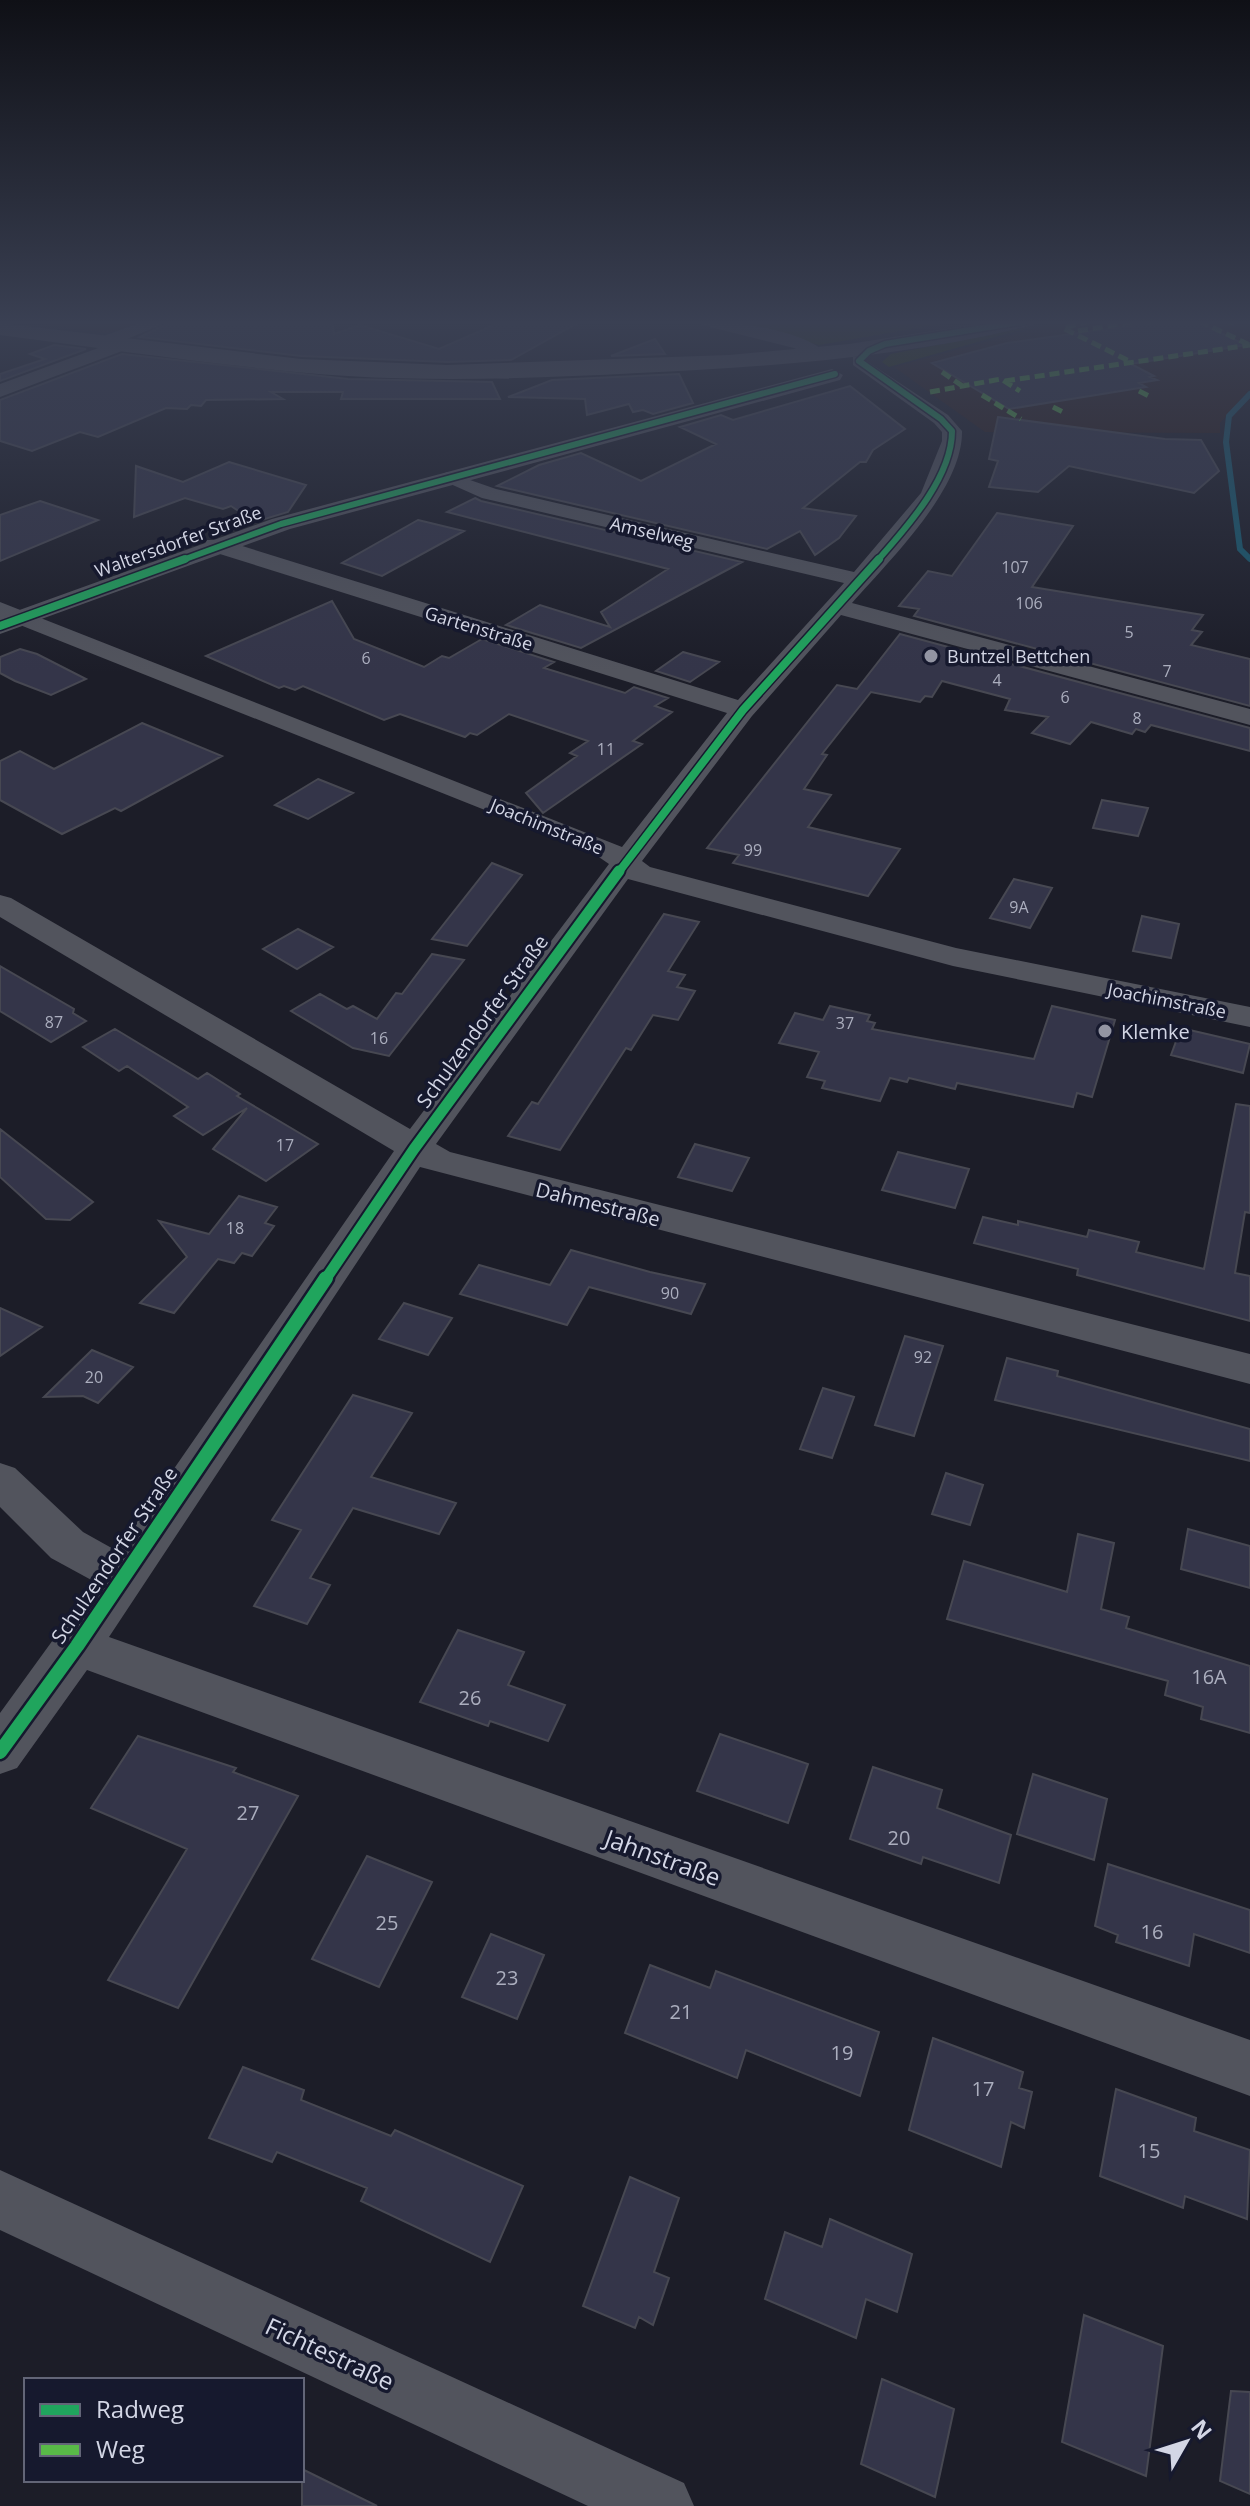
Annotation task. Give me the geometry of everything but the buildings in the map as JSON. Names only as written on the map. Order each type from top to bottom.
[{"type":"street","name":"Waltersdorfer Straße","points":[[7,618],[215,545],[592,438]]},
{"type":"street","name":"Schulzendorfer Straße","points":[[0,1752],[77,1646],[414,1149],[624,863],[743,710],[931,494],[952,438]]},
{"type":"street","name":"Amselweg","points":[[447,478],[489,494],[859,580]]},
{"type":"street","name":"Gartenstraße","points":[[215,545],[743,710]]},
{"type":"street","points":[[836,606],[1250,717]]},
{"type":"street","name":"Joachimstraße","points":[[7,618],[603,847],[640,873],[953,957],[1250,1017]]},
{"type":"street","name":"Dahmestraße","points":[[0,904],[414,1149],[463,1170],[1250,1369]]},
{"type":"street","points":[[0,1480],[67,1545],[124,1576]]},
{"type":"street","name":"Jahnstraße","points":[[77,1646],[1250,2068]]},
{"type":"street","name":"Fichtestraße","points":[[0,2199],[661,2506]]},
{"type":"waterway","points":[[1226,438],[1240,549],[1250,559]]},
{"type":"cycle path","points":[[0,626],[281,524],[592,438]]},
{"type":"cycle path","points":[[0,1752],[77,1646],[414,1149],[555,954],[743,710],[901,534],[931,494],[952,438]]},
{"type":"place","name":"Buntzel Bettchen","points":[[931,656]]},
{"type":"place","name":"Klemke","points":[[1105,1031]]}]
